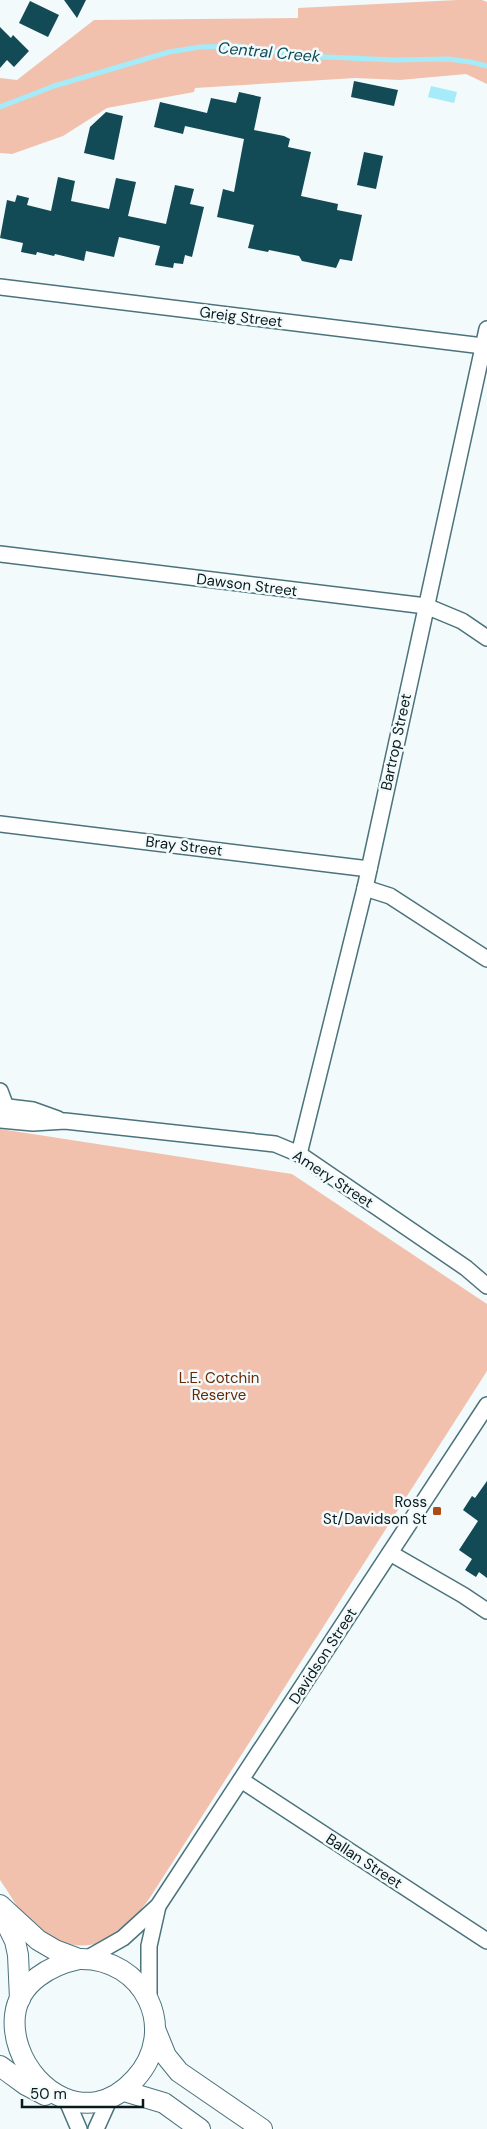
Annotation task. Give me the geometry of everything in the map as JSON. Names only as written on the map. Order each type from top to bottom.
[{"type":"street","name":"Greig Street","points":[[0,286],[483,346]]},
{"type":"street","name":"Bartrop Street","points":[[299,1154],[365,888],[487,329]]},
{"type":"street","name":"Dawson Street","points":[[0,554],[426,606],[462,621],[487,638]]},
{"type":"street","name":"Bray Street","points":[[0,824],[369,869]]},
{"type":"street","points":[[365,888],[390,896],[487,959]]},
{"type":"street","points":[[0,1091],[4,1114]]},
{"type":"street","name":"Amery Street","points":[[4,1114],[33,1123],[64,1121],[275,1144],[299,1154],[466,1268],[487,1286]]},
{"type":"street","name":"Amery Street","points":[[466,1268],[487,1278]]},
{"type":"street","name":"Davidson Street","points":[[83,1959],[123,1938],[158,1906],[487,1405]]},
{"type":"street","points":[[390,1553],[463,1595],[487,1612]]},
{"type":"street","name":"Ballan Street","points":[[241,1780],[487,1941]]},
{"type":"street","points":[[0,1905],[38,1940],[56,1950],[83,1959],[106,1962],[124,1970],[139,1984],[149,2001],[155,2029],[166,2056],[179,2072],[262,2129]]},
{"type":"street","name":"Davidson Street","points":[[149,2001],[149,1946],[158,1906]]},
{"type":"street","points":[[0,1909],[15,1942],[18,1955],[12,2012],[24,2061],[35,2075],[62,2098],[79,2129]]},
{"type":"street","points":[[12,2012],[30,1984],[44,1971],[61,1963],[83,1959]]},
{"type":"street","points":[[96,2129],[117,2094],[147,2063],[152,2052],[155,2029]]},
{"type":"street","points":[[0,2066],[42,2095],[78,2103],[96,2102],[117,2094],[164,2104],[200,2129]]},
{"type":"green space","points":[[482,0],[487,2],[487,84],[466,74],[400,80],[355,78],[195,88],[194,92],[107,108],[63,136],[12,154],[0,153],[0,78],[17,80],[94,20],[298,18],[298,8]]},
{"type":"green space","name":"L.E. Cotchin Reserve","points":[[0,1129],[292,1174],[487,1304],[487,1371],[151,1896],[135,1917],[113,1937],[89,1945],[66,1943],[54,1939],[43,1932],[23,1914],[0,1880]]},
{"type":"water","points":[[431,86],[457,92],[454,103],[428,97]]},
{"type":"building","points":[[64,0],[86,0],[77,18]]},
{"type":"building","points":[[30,1],[59,15],[48,37],[19,23]]},
{"type":"building","points":[[0,27],[11,38],[13,35],[29,51],[14,67],[7,60],[0,68]]},
{"type":"building","points":[[354,81],[398,90],[394,106],[351,97]]},
{"type":"building","points":[[239,92],[261,97],[254,130],[284,136],[290,139],[288,147],[311,152],[301,196],[338,204],[337,210],[362,215],[352,261],[340,259],[336,268],[302,261],[299,256],[248,248],[254,225],[217,217],[223,189],[234,192],[244,139],[185,126],[183,134],[154,127],[160,102],[207,113],[211,98],[236,103]]},
{"type":"building","points":[[106,112],[123,116],[114,160],[84,153],[90,127]]},
{"type":"building","points":[[364,152],[383,156],[376,189],[357,185]]},
{"type":"building","points":[[58,177],[75,181],[71,201],[109,209],[116,178],[136,182],[128,216],[166,224],[175,185],[194,189],[190,204],[204,207],[192,257],[185,255],[183,264],[174,263],[173,268],[155,265],[160,246],[119,237],[114,257],[86,251],[84,261],[55,254],[54,256],[37,252],[36,255],[21,252],[23,243],[0,238],[7,200],[15,202],[17,195],[29,198],[27,205],[51,211]]},
{"type":"building","points":[[487,1481],[487,1578],[479,1572],[476,1577],[465,1570],[472,1559],[459,1550],[478,1521],[463,1510],[472,1496],[475,1498]]},
{"type":"waterway","name":"Central Creek","points":[[0,107],[54,86],[169,52],[200,47],[237,46],[304,56],[394,60],[448,59],[487,66]]},
{"type":"place","name":"Ross St/Davidson St","points":[[437,1511]]}]
